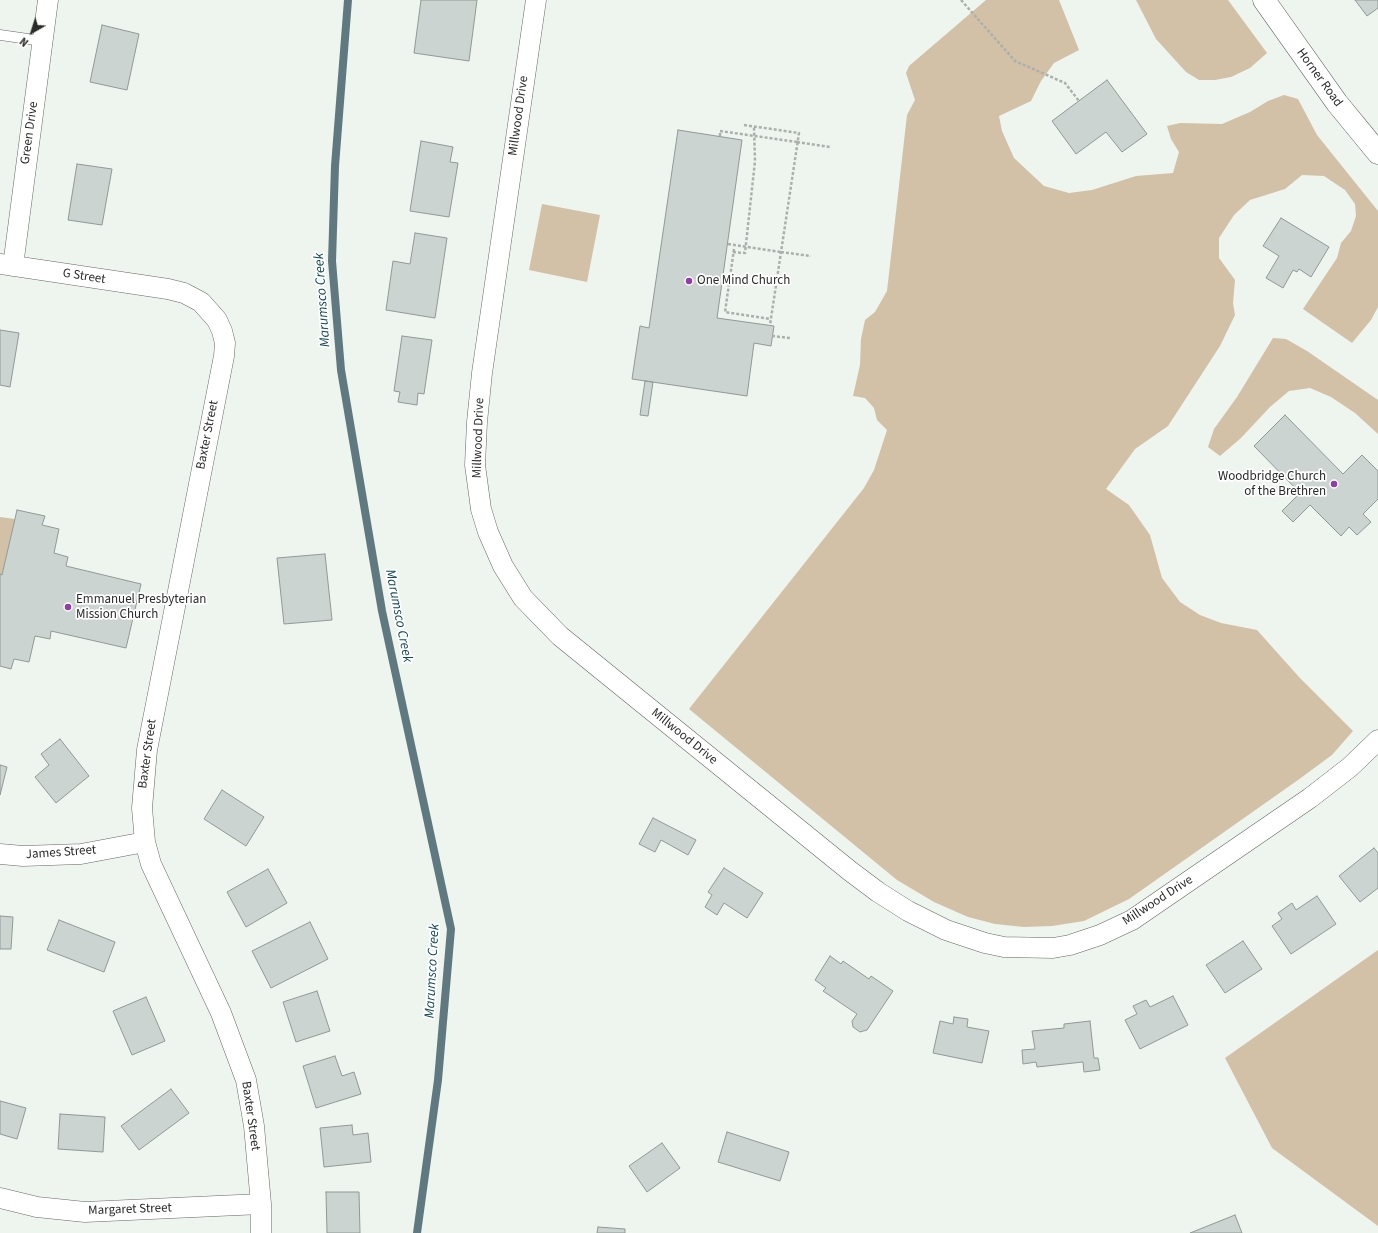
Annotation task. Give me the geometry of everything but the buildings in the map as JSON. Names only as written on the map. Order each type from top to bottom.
[{"type":"main road","name":"Horner Road","points":[[1264,0],[1337,103],[1378,153]]},
{"type":"street","name":"Green Drive","points":[[6,265],[48,0]]},
{"type":"street","name":"Millwood Drive","points":[[536,0],[482,373],[477,422],[475,465],[481,509],[488,532],[503,566],[523,598],[560,636],[832,857],[878,892],[908,911],[946,930],[985,943],[1004,947],[1040,948],[1070,945],[1100,935],[1132,920],[1310,798],[1350,767],[1378,740]]},
{"type":"street","name":"G Street","points":[[6,265],[168,289]]},
{"type":"street","name":"Baxter Street","points":[[168,289],[193,297],[202,302],[217,320],[225,343],[224,356],[147,750],[142,808],[145,842],[151,864],[221,1014],[246,1080],[254,1126],[261,1204],[261,1233]]},
{"type":"street","name":"James Street","points":[[0,854],[23,856],[81,854],[145,842]]},
{"type":"street","name":"Margaret Street","points":[[0,1198],[37,1207],[85,1212],[261,1204]]},
{"type":"lane","points":[[0,35],[42,41]]},
{"type":"path","points":[[962,0],[1015,61],[1066,83],[1079,101]]},
{"type":"path","points":[[744,125],[799,133],[770,325]]},
{"type":"path","points":[[754,126],[755,161],[745,253],[734,250],[725,312],[771,319]]},
{"type":"path","points":[[720,136],[720,131],[830,147]]},
{"type":"path","points":[[728,244],[811,256]]},
{"type":"path","points":[[772,336],[790,338]]},
{"type":"shaded area","points":[[986,0],[1059,0],[1079,50],[1054,63],[1041,81],[1031,101],[999,116],[1002,131],[1014,158],[1044,186],[1069,193],[1092,190],[1136,176],[1173,173],[1179,152],[1171,139],[1167,126],[1180,123],[1222,124],[1250,112],[1268,101],[1284,95],[1298,99],[1317,135],[1378,211],[1378,307],[1371,320],[1352,343],[1303,309],[1337,258],[1341,243],[1351,231],[1356,216],[1355,204],[1345,190],[1324,176],[1302,175],[1285,189],[1250,200],[1234,215],[1219,238],[1219,258],[1235,280],[1233,303],[1235,315],[1220,346],[1168,426],[1135,449],[1106,489],[1129,505],[1150,535],[1162,578],[1180,602],[1200,615],[1221,623],[1257,630],[1299,677],[1353,731],[1332,755],[1129,899],[1084,921],[1052,926],[1024,927],[995,924],[968,917],[934,902],[897,880],[689,709],[864,488],[874,470],[887,430],[877,420],[874,408],[865,398],[853,396],[860,365],[861,339],[865,320],[875,312],[887,291],[907,115],[915,100],[906,73],[909,66]]},
{"type":"shaded area","points":[[1136,0],[1228,0],[1267,53],[1250,68],[1231,77],[1215,80],[1199,80],[1186,72],[1156,39]]},
{"type":"shaded area","points":[[542,204],[600,215],[587,282],[529,270]]},
{"type":"shaded area","points":[[1273,338],[1286,339],[1307,351],[1378,400],[1378,434],[1355,413],[1331,397],[1310,388],[1289,391],[1270,407],[1241,438],[1220,456],[1208,447],[1214,429],[1237,397]]},
{"type":"shaded area","points":[[0,517],[15,519],[2,575],[0,574]]},
{"type":"shaded area","points":[[1378,950],[1378,1226],[1272,1148],[1225,1058]]},
{"type":"waterway","name":"Marumsco Creek","points":[[348,0],[335,166],[332,261],[341,370],[382,611],[451,929],[438,1080],[417,1233]]},
{"type":"place","name":"One Mind Church","points":[[689,281]]},
{"type":"place","name":"Woodbridge Church of the Brethren","points":[[1334,484]]},
{"type":"place","name":"Emmanuel Presbyterian Mission Church","points":[[68,607]]}]
